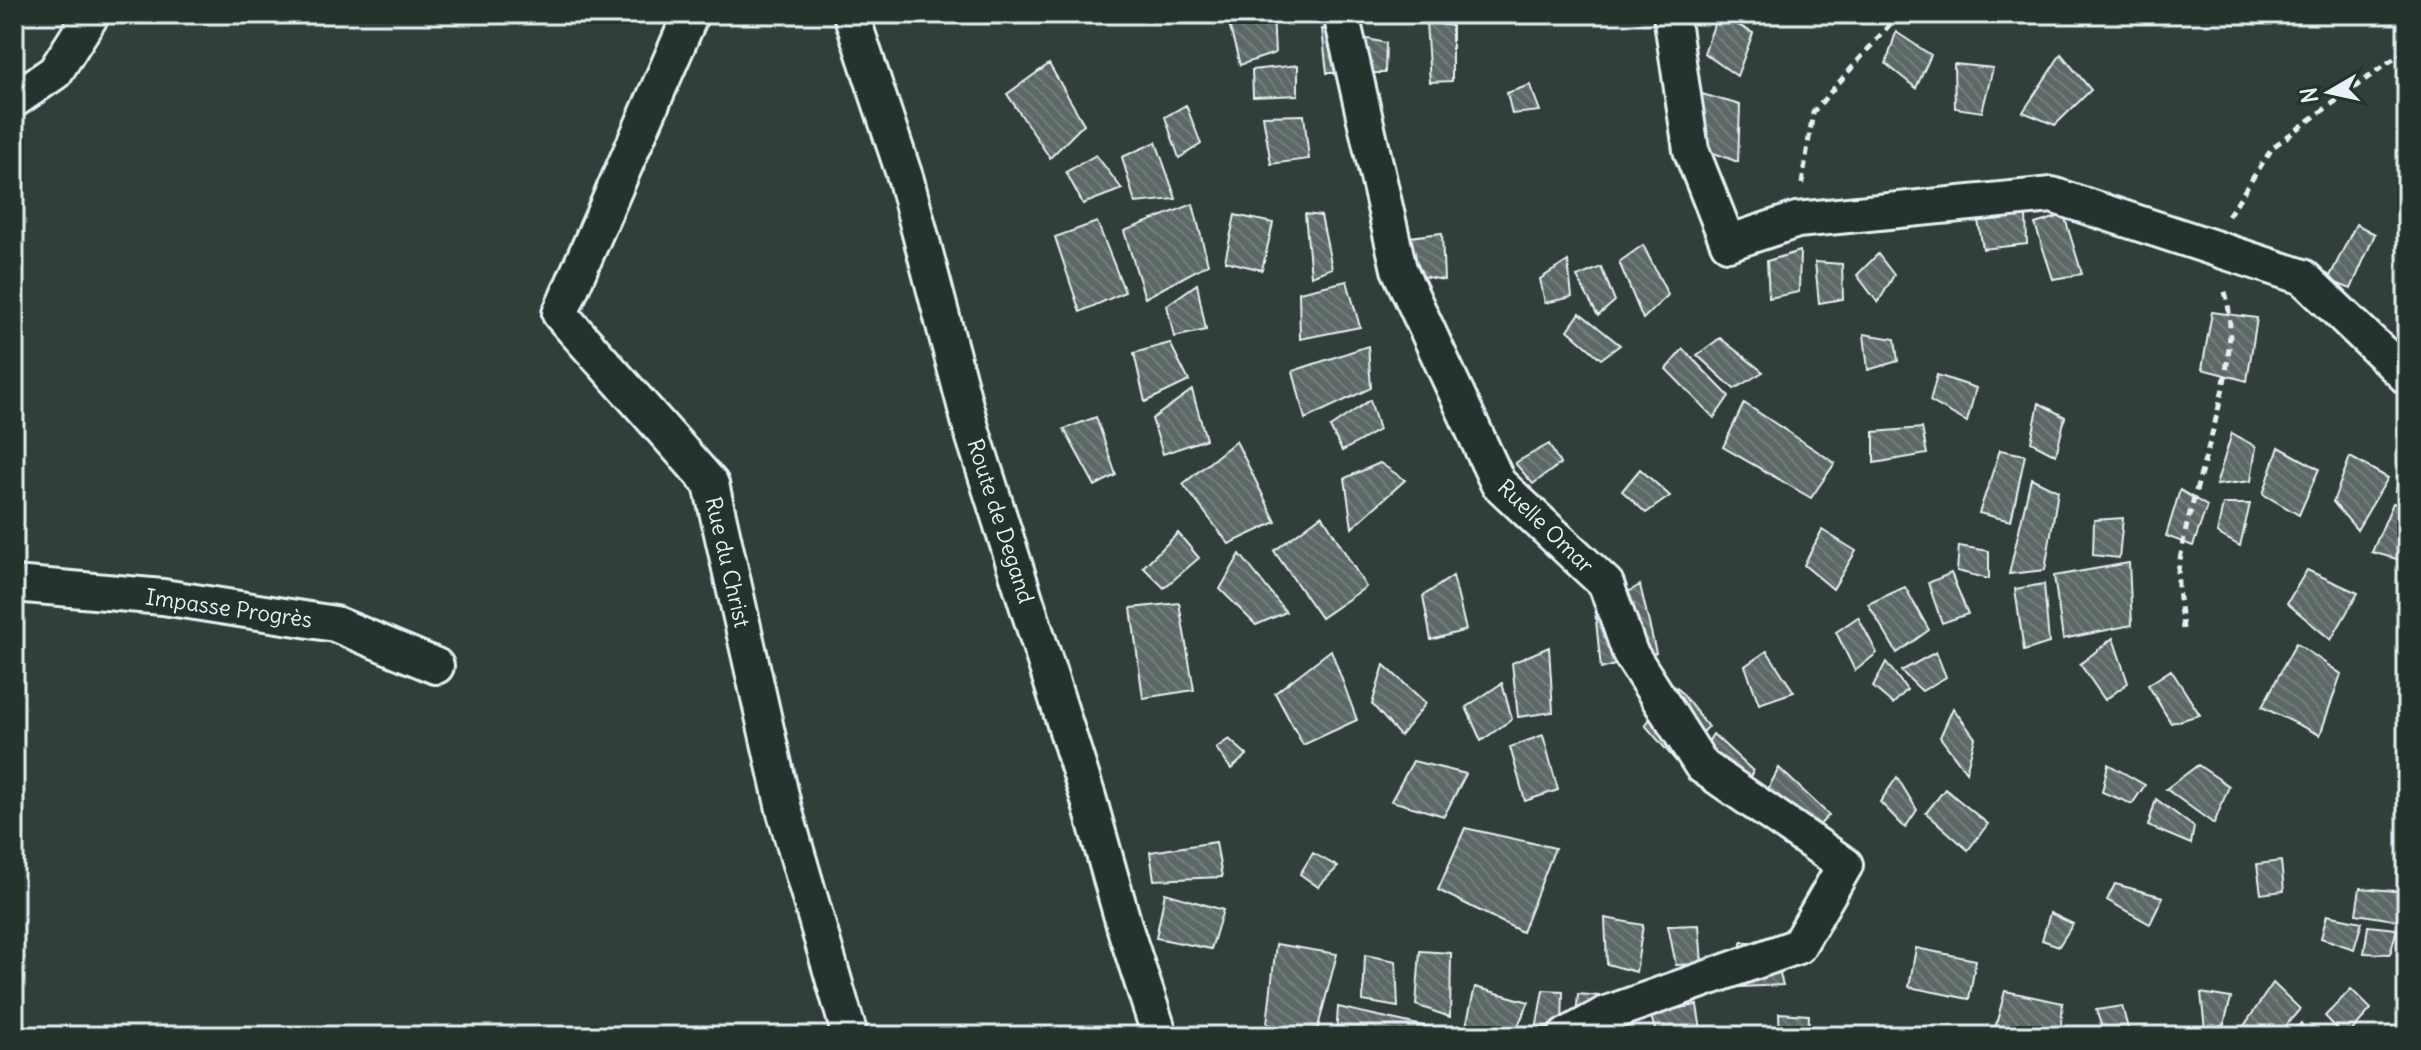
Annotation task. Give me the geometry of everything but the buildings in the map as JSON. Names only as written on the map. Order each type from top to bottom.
[{"type":"street","points":[[14,100],[55,72],[92,14]]},
{"type":"street","name":"Rue du Christ","points":[[691,14],[560,314],[711,484],[784,809],[850,1036]]},
{"type":"street","name":"Route de Degand","points":[[851,14],[906,180],[971,428],[1088,797],[1126,932],[1165,1033]]},
{"type":"street","name":"Ruelle Omar","points":[[1341,14],[1399,269],[1498,483],[1606,584],[1630,653],[1702,766],[1845,865],[1798,946],[1606,1014],[1566,1036]]},
{"type":"street","points":[[1671,14],[1691,150],[1728,243],[1797,220],[2052,195],[2303,277],[2407,377]]},
{"type":"street","name":"Impasse Progrès","points":[[14,584],[163,597],[335,624],[436,666]]},
{"type":"path","points":[[1797,220],[1813,112],[1899,14]]},
{"type":"path","points":[[2183,629],[2178,573],[2190,511],[2229,358],[2230,304],[2209,245],[2273,147],[2407,51]]}]
